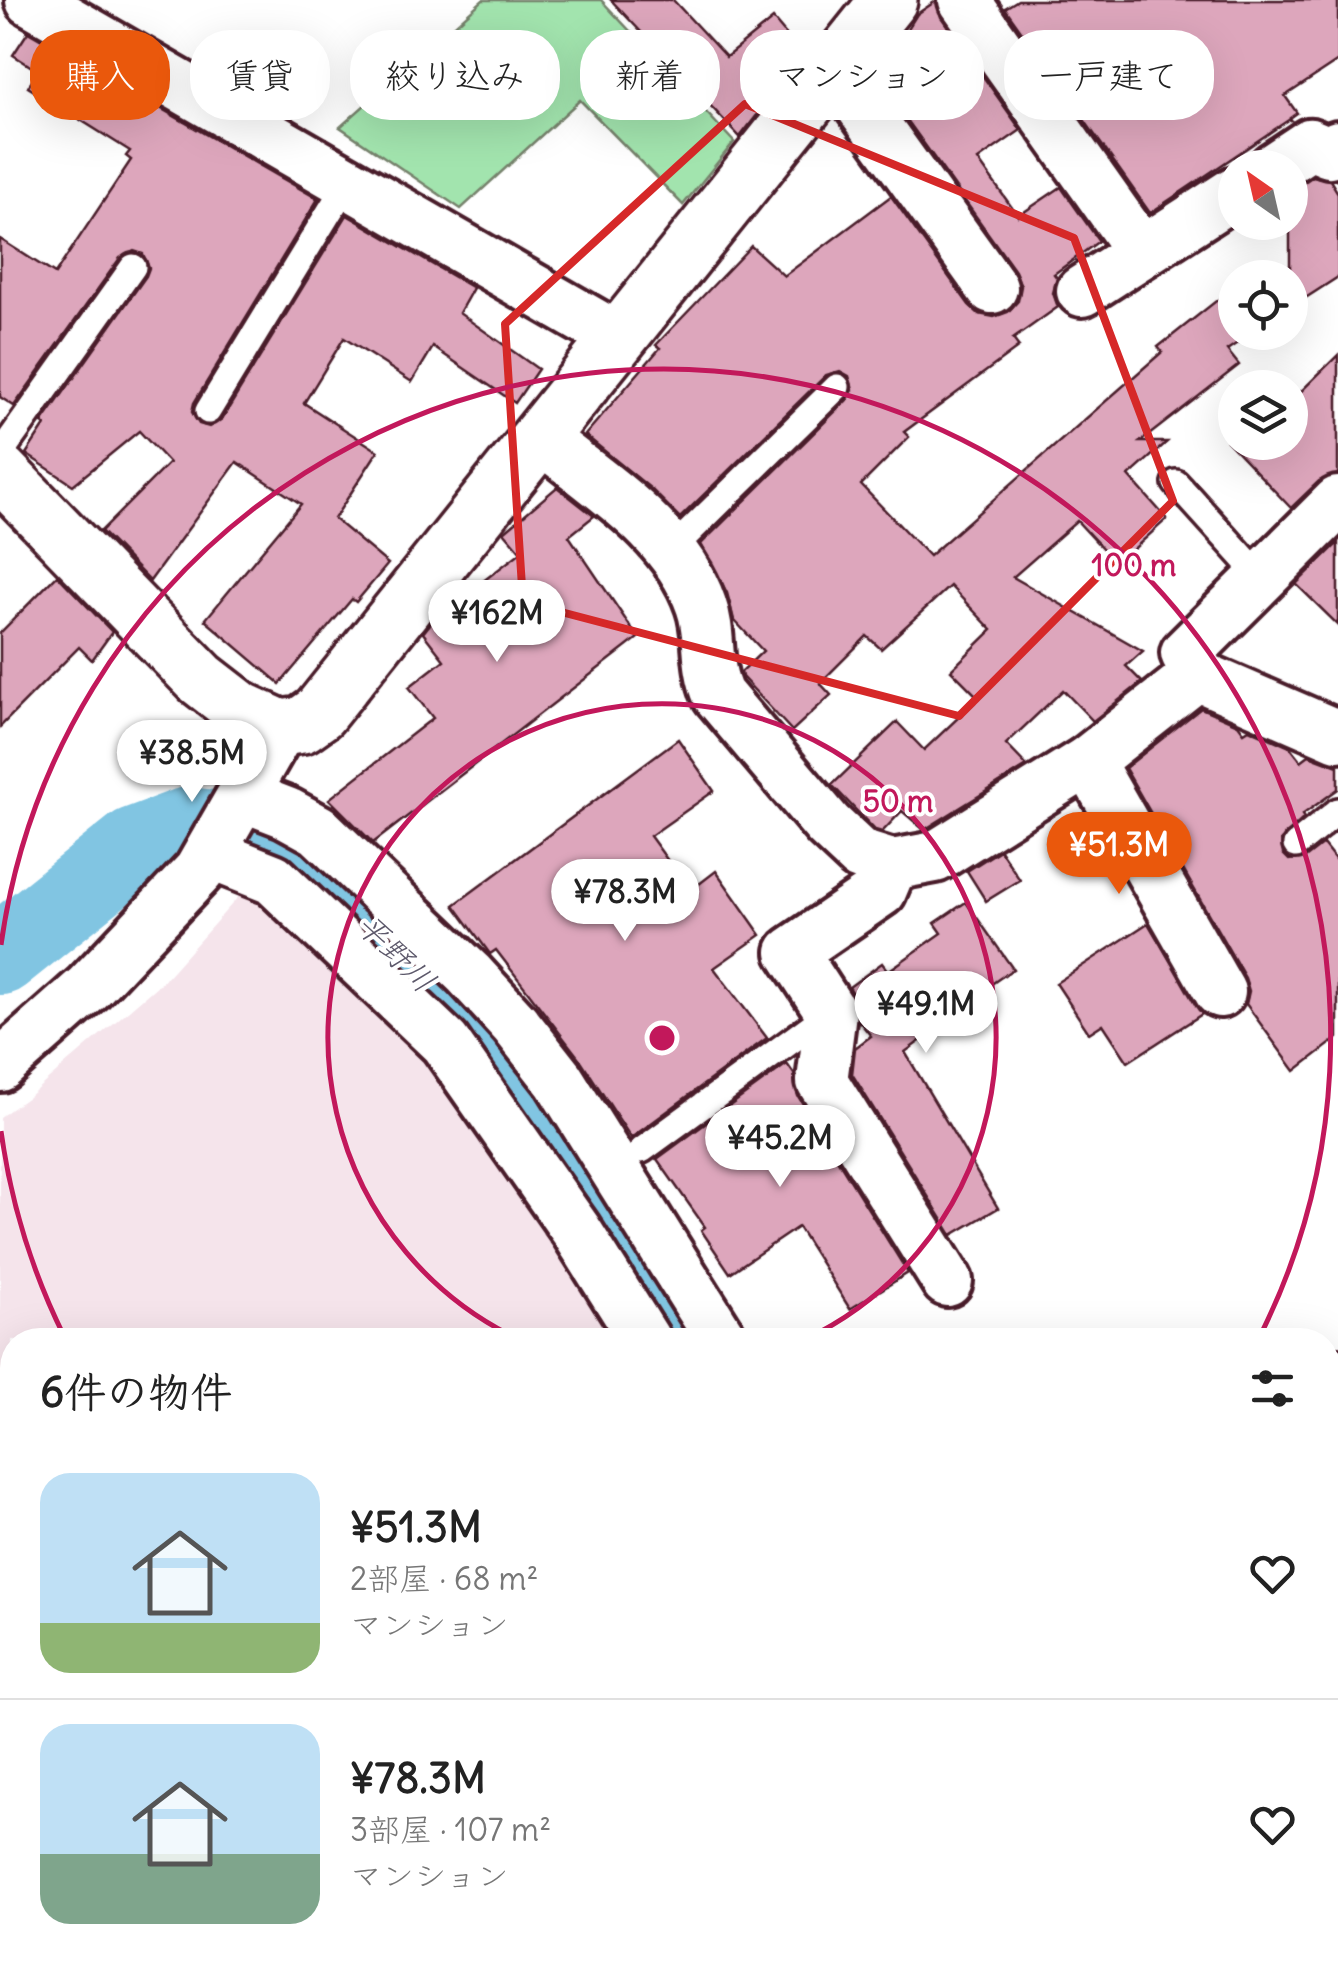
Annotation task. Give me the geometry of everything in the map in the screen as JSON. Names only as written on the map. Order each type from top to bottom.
[{"type":"street","points":[[31,0],[618,338]]},
{"type":"street","points":[[865,30],[889,0]]},
{"type":"street","points":[[964,0],[1142,252]]},
{"type":"street","points":[[0,472],[201,679],[242,710],[282,728],[302,725],[319,712],[792,120]]},
{"type":"street","points":[[871,120],[992,288]]},
{"type":"street","points":[[1301,150],[1310,144],[1335,153]]},
{"type":"street","points":[[1082,292],[1218,203]]},
{"type":"street","points":[[540,436],[660,536],[688,575],[703,610],[709,674],[718,695],[828,825],[860,855],[892,865],[934,856],[1088,761],[1197,675]]},
{"type":"street","points":[[1338,502],[1186,653],[1197,675],[1338,736]]},
{"type":"street","points":[[0,1066],[88,988],[199,871],[282,728]]},
{"type":"street","points":[[1088,761],[1220,992]]},
{"type":"street","points":[[243,796],[318,830],[469,974],[515,1024],[559,1080],[714,1328]]},
{"type":"street","points":[[210,854],[273,878],[446,1044],[576,1230],[637,1328]]},
{"type":"street","points":[[892,865],[881,891],[792,952],[831,1012],[822,1081],[947,1281]]},
{"type":"lane","points":[[208,411],[347,182]]},
{"type":"lane","points":[[0,454],[133,267]]},
{"type":"lane","points":[[670,550],[837,387]]},
{"type":"lane","points":[[1176,483],[1262,578]]},
{"type":"lane","points":[[1296,845],[1338,811]]},
{"type":"lane","points":[[642,1150],[831,1012]]},
{"type":"highlighted area","points":[[745,104],[1074,238],[1173,501],[959,716],[523,602],[505,324]]},
{"type":"shaded area","points":[[248,886],[444,1081],[616,1328],[0,1328],[0,1117],[165,979]]},
{"type":"green space","points":[[483,0],[601,0],[629,30],[580,30],[580,100],[560,118],[560,30],[449,30]]},
{"type":"green space","points":[[350,118],[558,120],[461,209],[340,127]]},
{"type":"green space","points":[[600,120],[713,120],[734,142],[683,205]]},
{"type":"building","points":[[611,0],[673,0],[701,30],[639,30]]},
{"type":"building","points":[[1018,0],[1338,0],[1338,61],[1285,96],[1297,113],[1290,118],[1292,121],[1244,150],[1218,150],[1218,167],[1150,213],[1084,120],[1214,120],[1214,30],[1021,30],[1005,8]]},
{"type":"building","points":[[936,1],[950,30],[907,30],[917,14]]},
{"type":"building","points":[[773,19],[782,30],[759,30]]},
{"type":"building","points":[[28,32],[30,33],[30,66],[13,55]]},
{"type":"building","points":[[740,46],[740,120],[753,120],[740,137],[720,116],[720,51],[726,57]]},
{"type":"building","points":[[984,78],[1004,106],[1004,120],[1014,120],[1021,130],[978,160],[1018,216],[1061,187],[1099,241],[1054,274],[1057,278],[1053,293],[1058,307],[1013,339],[1019,347],[904,432],[909,437],[861,485],[929,556],[1162,352],[1158,347],[1218,299],[1218,350],[1227,350],[1239,365],[1233,370],[1218,370],[1218,381],[1140,442],[1167,442],[1129,476],[1167,519],[1117,564],[1077,521],[1013,577],[1143,651],[1126,666],[1142,682],[1093,721],[1063,690],[1006,744],[1027,766],[924,830],[902,811],[882,832],[875,830],[832,785],[897,722],[924,750],[979,698],[951,670],[992,630],[950,586],[881,649],[867,636],[820,683],[831,695],[792,731],[742,677],[741,672],[763,651],[734,620],[727,593],[701,544],[848,399],[853,390],[849,376],[840,371],[826,375],[680,518],[585,435],[660,348],[656,345],[751,246],[784,276],[891,196],[979,314],[994,317],[1008,312],[1018,301],[1021,286],[1015,271],[907,120],[984,120]]},
{"type":"building","points":[[170,114],[318,199],[194,403],[192,412],[199,424],[209,427],[222,419],[347,215],[473,288],[459,313],[538,369],[515,403],[433,347],[412,382],[344,338],[304,403],[378,451],[334,519],[388,564],[356,602],[352,599],[280,684],[205,620],[301,504],[237,462],[150,581],[101,531],[169,463],[139,431],[73,485],[26,454],[45,425],[42,423],[146,276],[149,268],[143,254],[134,251],[120,258],[14,406],[0,397],[0,239],[55,274],[131,160],[126,156],[130,151],[81,120],[170,120]]},
{"type":"building","points":[[1313,176],[1330,180],[1338,193],[1338,277],[1308,296],[1308,260],[1290,260],[1290,240],[1308,240],[1308,179]]},
{"type":"building","points":[[1338,355],[1338,474],[1319,481],[1291,508],[1245,460],[1308,460],[1308,384]]},
{"type":"building","points":[[557,487],[594,516],[569,536],[638,638],[373,843],[329,799],[433,718],[409,687],[444,660],[423,633],[434,619],[521,552],[504,532]]},
{"type":"building","points":[[1338,543],[1338,625],[1296,584]]},
{"type":"building","points":[[57,575],[112,632],[92,660],[79,647],[0,727],[0,633]]},
{"type":"building","points":[[1201,708],[1238,724],[1244,732],[1249,729],[1290,747],[1301,761],[1309,755],[1338,766],[1338,789],[1302,815],[1304,818],[1281,840],[1283,854],[1289,860],[1305,858],[1323,844],[1338,863],[1338,1038],[1295,1071],[1246,1004],[1249,991],[1245,978],[1125,768]]},
{"type":"building","points":[[678,739],[714,791],[650,836],[690,891],[716,871],[761,935],[714,968],[767,1038],[631,1138],[582,1062],[496,950],[490,954],[454,905]]},
{"type":"building","points":[[1000,850],[1020,880],[986,901],[967,871]]},
{"type":"building","points":[[966,902],[1013,969],[930,1027],[934,1031],[905,1052],[998,1208],[952,1235],[852,1074],[855,1048],[871,1036],[859,1021],[856,998],[849,987],[882,963],[888,971],[942,933],[935,923]]},
{"type":"building","points":[[1148,923],[1202,1014],[1128,1062],[1103,1024],[1089,1033],[1056,983]]},
{"type":"building","points":[[787,1064],[794,1074],[798,1096],[908,1273],[850,1309],[798,1227],[730,1273],[701,1230],[705,1227],[657,1159]]},
{"type":"waterway","name":"平野川","points":[[0,955],[135,847],[188,827],[257,836],[297,854],[466,1022],[520,1091],[671,1328]]}]
